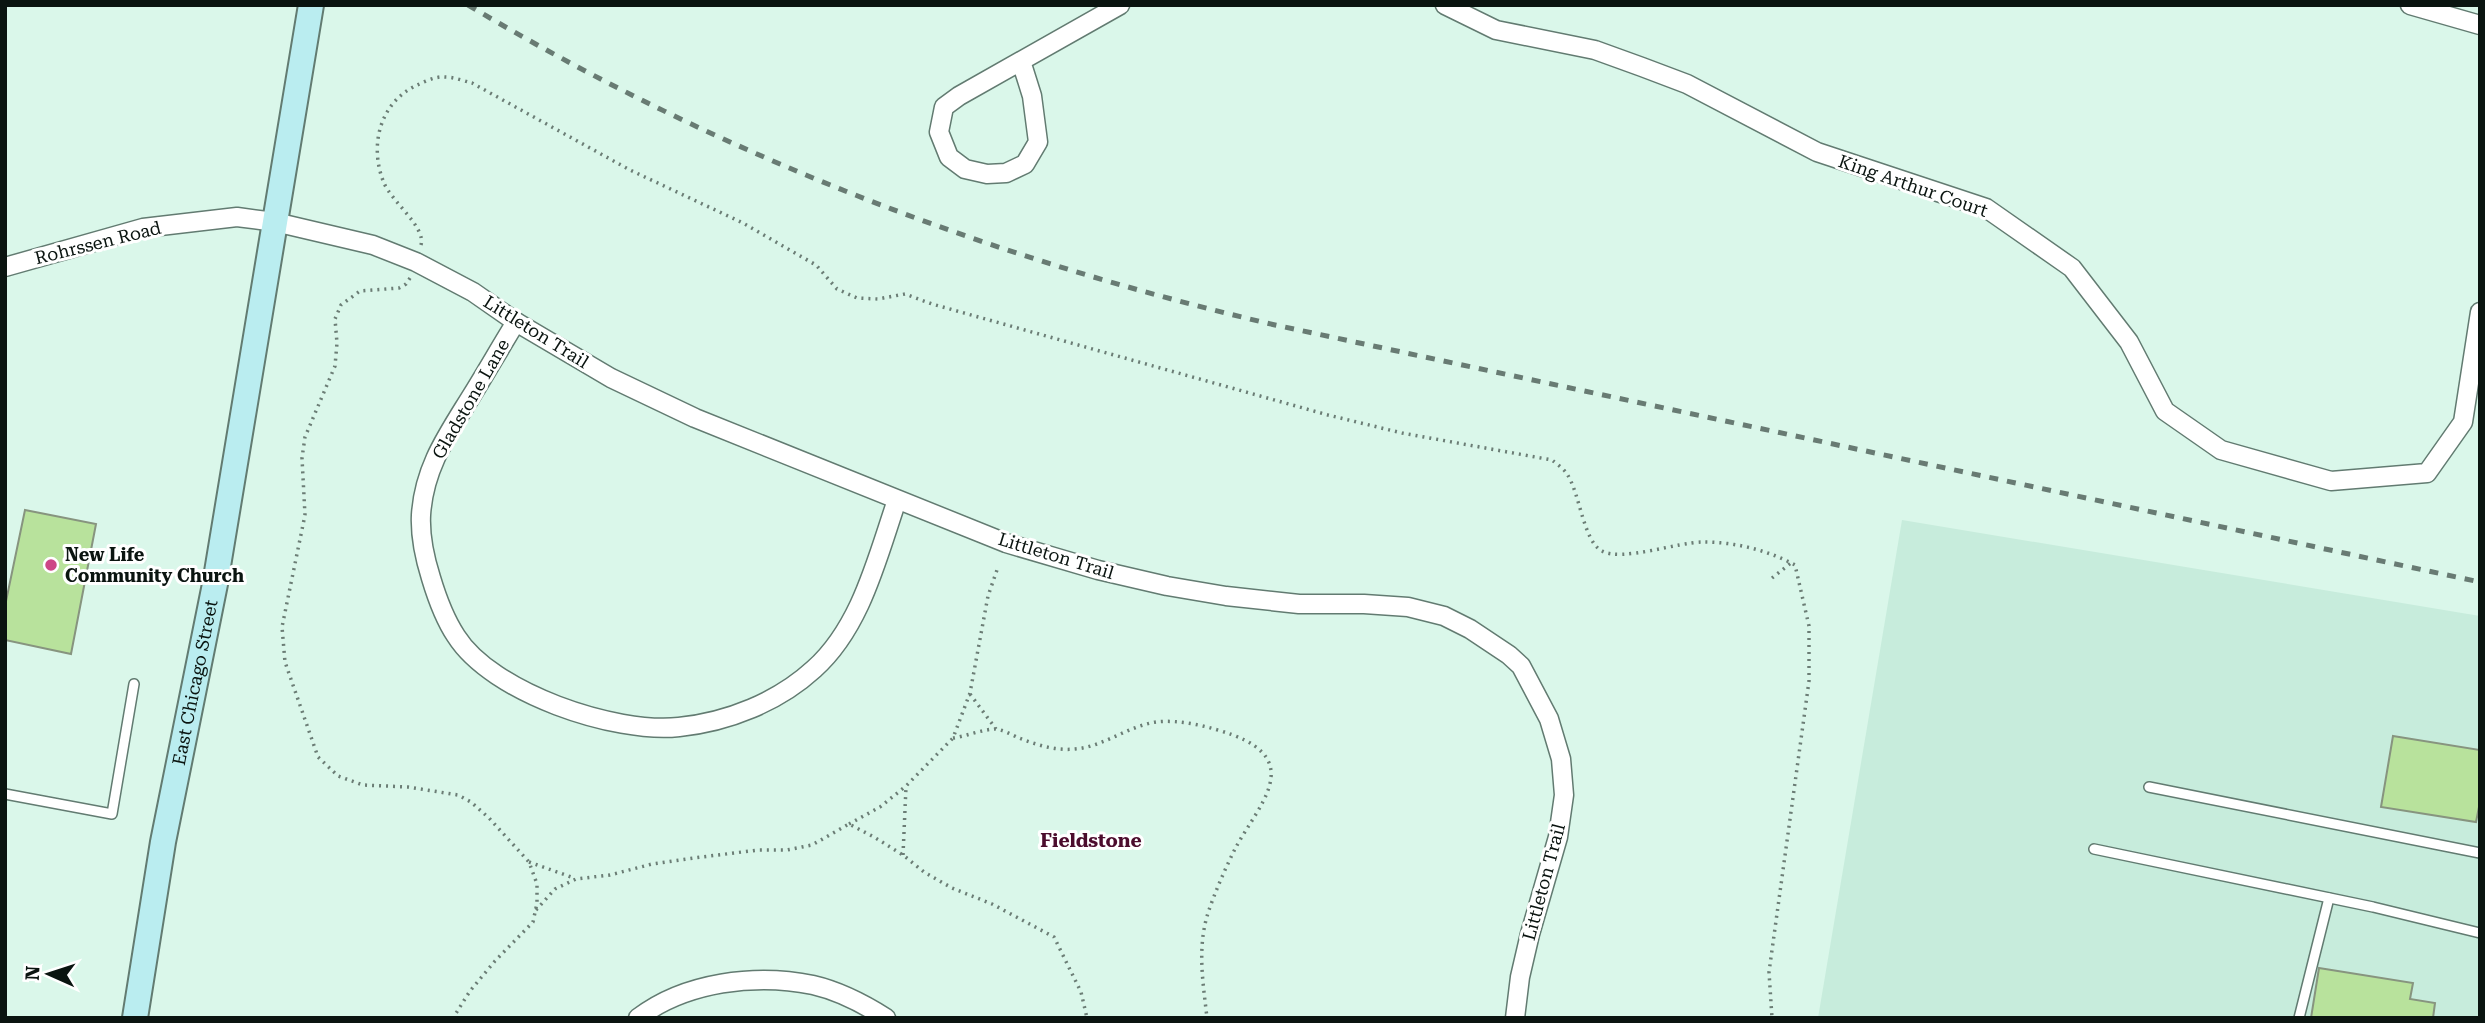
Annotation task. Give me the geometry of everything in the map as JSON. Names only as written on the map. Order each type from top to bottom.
[{"type":"main road","name":"East Chicago Street","points":[[135,1018],[163,842],[215,584],[311,5]]},
{"type":"street","points":[[1021,61],[1032,96],[1038,142],[1025,164],[1006,173],[987,174],[965,169],[949,157],[939,132],[944,107],[959,96],[1120,5]]},
{"type":"street","name":"King Arthur Court","points":[[1445,5],[1496,30],[1595,50],[1632,63],[1687,84],[1817,152],[1986,208],[2072,268],[2129,342],[2165,411],[2221,450],[2331,481],[2427,473],[2463,422],[2480,313]]},
{"type":"street","points":[[2410,5],[2480,25]]},
{"type":"street","name":"Rohrssen Road","points":[[5,267],[143,228],[237,217],[275,222]]},
{"type":"street","name":"Littleton Trail","points":[[275,222],[373,245],[416,262],[472,292],[516,322],[611,378],[695,418],[1006,543],[1098,570],[1226,596],[1300,604],[1408,607],[1444,617],[1470,629],[1509,654],[1521,666],[1549,719],[1561,760],[1564,794],[1558,837],[1527,945],[1515,1018]]},
{"type":"street","name":"Gladstone Lane","points":[[516,322],[439,446],[426,483],[421,516],[426,564],[439,604],[457,638],[487,667],[534,697],[600,719],[640,726],[677,728],[715,722],[788,690],[814,669],[848,628],[897,500]]},
{"type":"street","points":[[638,1018],[670,1000],[705,987],[782,981],[813,985],[842,994],[886,1018]]},
{"type":"lane","points":[[5,794],[112,814],[134,684]]},
{"type":"lane","points":[[2149,787],[2480,853]]},
{"type":"lane","points":[[2094,849],[2480,933]]},
{"type":"lane","points":[[2300,1018],[2329,898]]},
{"type":"path","points":[[421,247],[423,239],[420,230],[393,200],[384,182],[379,164],[378,135],[384,112],[402,92],[426,81],[446,76],[472,83],[630,170],[743,223],[816,265],[837,289],[858,298],[878,299],[905,294],[932,304],[1328,415],[1402,433],[1552,460],[1567,473],[1591,539],[1601,551],[1615,555],[1703,542],[1777,555],[1795,565],[1809,626],[1810,681],[1769,972],[1772,1018]]},
{"type":"path","points":[[411,275],[406,284],[399,288],[360,290],[341,305],[335,319],[335,366],[305,437],[302,458],[305,515],[282,628],[285,662],[318,757],[338,776],[363,785],[408,787],[458,795],[489,817],[529,862],[537,884],[533,922],[495,961],[470,991],[453,1018]]},
{"type":"path","points":[[1772,578],[1791,563]]},
{"type":"path","points":[[535,912],[555,889],[576,879],[610,875],[652,864],[812,845],[880,807],[906,786],[953,738],[970,693],[988,596],[998,567]]},
{"type":"path","points":[[970,693],[996,729],[1032,744],[1056,749],[1077,749],[1156,722],[1179,723],[1224,732],[1246,740],[1262,750],[1268,760],[1272,777],[1269,794],[1235,849],[1208,912],[1202,943],[1201,974],[1207,1018]]},
{"type":"path","points":[[953,738],[996,729]]},
{"type":"path","points":[[904,855],[906,786]]},
{"type":"path","points":[[849,824],[904,855],[924,872],[952,888],[992,904],[1054,937],[1080,992],[1087,1018]]},
{"type":"path","points":[[529,862],[576,879]]},
{"type":"shaded area","points":[[1902,520],[2480,616],[2480,1018],[1818,1018]]},
{"type":"building","name":"New Life Community Church","points":[[25,510],[96,524],[71,654],[5,640],[5,606]]},
{"type":"building","points":[[2393,736],[2480,750],[2480,802],[2476,822],[2381,807]]},
{"type":"building","points":[[2319,968],[2413,983],[2410,999],[2435,1003],[2433,1018],[2311,1018]]},
{"type":"railway","points":[[468,5],[564,59],[759,155],[961,234],[1064,268],[1275,325],[2480,582]]},
{"type":"place","name":"New Life Community Church","points":[[51,565]]},
{"type":"district","name":"Fieldstone","points":[[1091,840]]}]
